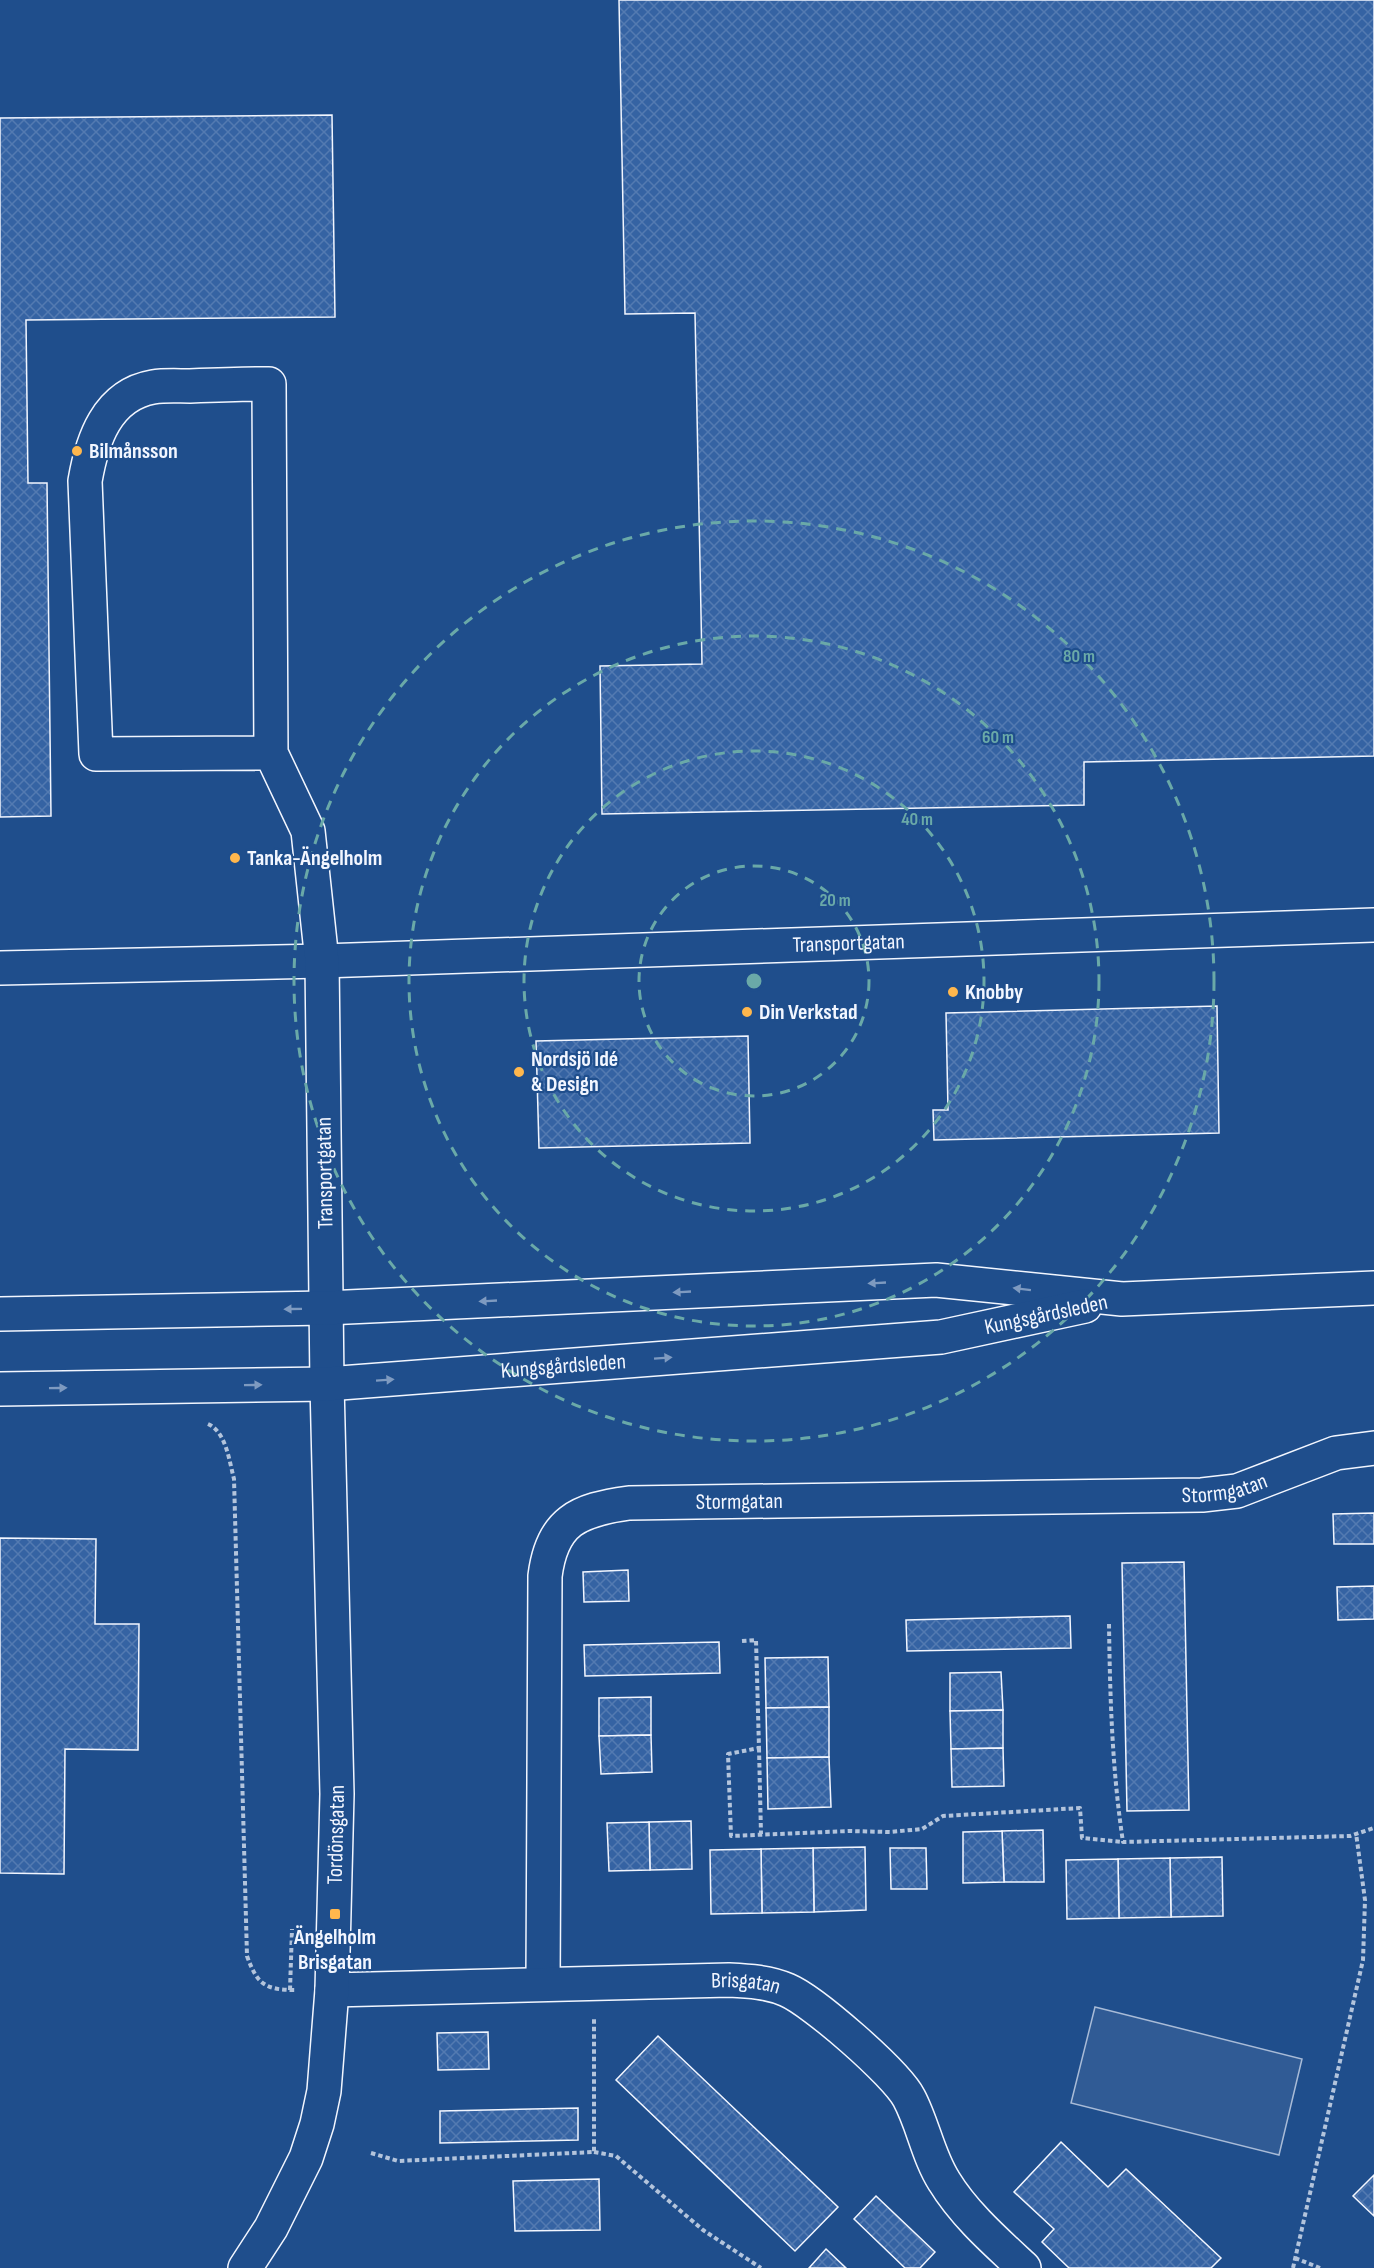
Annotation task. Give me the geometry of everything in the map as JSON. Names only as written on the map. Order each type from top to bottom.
[{"type":"street","points":[[271,753],[96,754],[85,481],[89,456],[102,423],[116,405],[133,393],[154,387],[269,384],[271,753],[308,831],[322,961]]},
{"type":"street","name":"Transportgatan","points":[[0,968],[322,961],[1374,925]]},
{"type":"street","name":"Transportgatan","points":[[322,961],[327,1384]]},
{"type":"street","name":"Kungsgårdsleden","points":[[0,1314],[326,1308],[936,1280],[1122,1299],[1374,1288]]},
{"type":"street","name":"Kungsgårdsleden","points":[[0,1389],[327,1384],[941,1337],[1122,1299]]},
{"type":"street","name":"Tordönsgatan","points":[[245,2268],[276,2218],[306,2158],[324,2091],[332,1990],[337,1794],[327,1384]]},
{"type":"street","name":"Stormgatan","points":[[543,1984],[545,1576],[550,1546],[567,1524],[580,1515],[595,1509],[629,1503],[1202,1495],[1237,1491],[1336,1453],[1374,1448]]},
{"type":"street","name":"Brisgatan","points":[[332,1990],[750,1981],[785,1989],[815,2006],[895,2078],[908,2096],[943,2181],[957,2200],[994,2240],[1024,2268]]},
{"type":"path","points":[[207,1423],[216,1427],[227,1449],[234,1479],[247,1956],[254,1975],[268,1988],[332,1990]]},
{"type":"path","points":[[1109,1624],[1113,1770],[1123,1842]]},
{"type":"path","points":[[742,1641],[756,1640],[761,1834]]},
{"type":"path","points":[[759,1748],[728,1754],[731,1836],[849,1831],[890,1832],[922,1829],[943,1816],[1080,1808],[1082,1838],[1123,1842],[1350,1836],[1374,1827]]},
{"type":"path","points":[[1293,2268],[1363,1960],[1365,1900],[1356,1833]]},
{"type":"path","points":[[290,1990],[292,1929]]},
{"type":"path","points":[[594,2012],[594,2152]]},
{"type":"path","points":[[371,2153],[398,2161],[594,2152],[616,2156],[703,2230],[761,2268]]},
{"type":"path","points":[[1295,2258],[1320,2268]]},
{"type":"shaded area","points":[[1095,2007],[1302,2059],[1279,2155],[1071,2103]]},
{"type":"building","points":[[619,0],[1374,0],[1374,756],[1084,762],[1084,805],[602,814],[600,666],[702,664],[695,313],[625,314]]},
{"type":"building","points":[[332,115],[335,317],[26,320],[28,483],[47,483],[51,816],[0,817],[0,118]]},
{"type":"building","points":[[1217,1006],[1219,1133],[934,1140],[933,1110],[948,1110],[946,1013]]},
{"type":"building","points":[[748,1036],[750,1143],[539,1148],[536,1041]]},
{"type":"building","points":[[1374,1513],[1374,1544],[1334,1544],[1333,1514]]},
{"type":"building","points":[[0,1538],[96,1539],[95,1624],[139,1624],[138,1750],[65,1749],[64,1874],[0,1873]]},
{"type":"building","points":[[1184,1562],[1189,1810],[1127,1811],[1122,1563]]},
{"type":"building","points":[[628,1570],[629,1601],[584,1602],[583,1572]]},
{"type":"building","points":[[1374,1586],[1374,1619],[1338,1620],[1337,1587]]},
{"type":"building","points":[[1070,1616],[1071,1648],[907,1651],[906,1620]]},
{"type":"building","points":[[719,1642],[720,1673],[585,1676],[584,1645]]},
{"type":"building","points":[[828,1657],[829,1707],[766,1708],[765,1658]]},
{"type":"building","points":[[1001,1672],[1003,1710],[950,1711],[950,1673]]},
{"type":"building","points":[[651,1697],[651,1735],[599,1736],[599,1698]]},
{"type":"building","points":[[829,1707],[829,1757],[767,1758],[766,1708]]},
{"type":"building","points":[[1003,1710],[1003,1748],[951,1749],[950,1711]]},
{"type":"building","points":[[651,1735],[652,1772],[601,1774],[599,1736]]},
{"type":"building","points":[[1003,1748],[1004,1786],[952,1787],[951,1749]]},
{"type":"building","points":[[829,1757],[831,1807],[768,1809],[767,1758]]},
{"type":"building","points":[[691,1821],[692,1869],[650,1870],[649,1822]]},
{"type":"building","points":[[649,1822],[650,1870],[609,1871],[607,1823]]},
{"type":"building","points":[[1043,1830],[1044,1882],[1004,1882],[1002,1831]]},
{"type":"building","points":[[1002,1831],[1004,1882],[963,1883],[963,1832]]},
{"type":"building","points":[[865,1847],[866,1910],[814,1912],[813,1848]]},
{"type":"building","points":[[813,1848],[814,1912],[762,1913],[761,1849]]},
{"type":"building","points":[[890,1848],[926,1848],[927,1889],[891,1889]]},
{"type":"building","points":[[761,1849],[762,1913],[711,1914],[710,1850]]},
{"type":"building","points":[[1222,1857],[1223,1916],[1171,1917],[1170,1858]]},
{"type":"building","points":[[1170,1858],[1171,1917],[1119,1918],[1118,1859]]},
{"type":"building","points":[[1118,1859],[1119,1918],[1067,1919],[1066,1860]]},
{"type":"building","points":[[488,2032],[489,2069],[438,2070],[437,2033]]},
{"type":"building","points":[[658,2036],[838,2207],[795,2251],[616,2080]]},
{"type":"building","points":[[578,2108],[578,2140],[440,2143],[440,2111]]},
{"type":"building","points":[[1061,2142],[1108,2187],[1126,2169],[1221,2258],[1211,2268],[1069,2268],[1042,2242],[1054,2229],[1014,2192]]},
{"type":"building","points":[[1374,2175],[1374,2216],[1353,2196]]},
{"type":"building","points":[[599,2179],[600,2230],[515,2231],[513,2181]]},
{"type":"building","points":[[876,2196],[935,2252],[920,2268],[905,2268],[854,2219]]},
{"type":"building","points":[[826,2249],[846,2268],[809,2268]]},
{"type":"place","name":"Bilmånsson","points":[[77,451]]},
{"type":"place","name":"Tanka-Ängelholm","points":[[235,858]]},
{"type":"place","name":"Knobby","points":[[953,992]]},
{"type":"place","name":"Din Verkstad","points":[[747,1012]]},
{"type":"place","name":"Nordsjö Idé & Design","points":[[519,1072]]},
{"type":"place","name":"Ängelholm Brisgatan","points":[[335,1914]]}]
